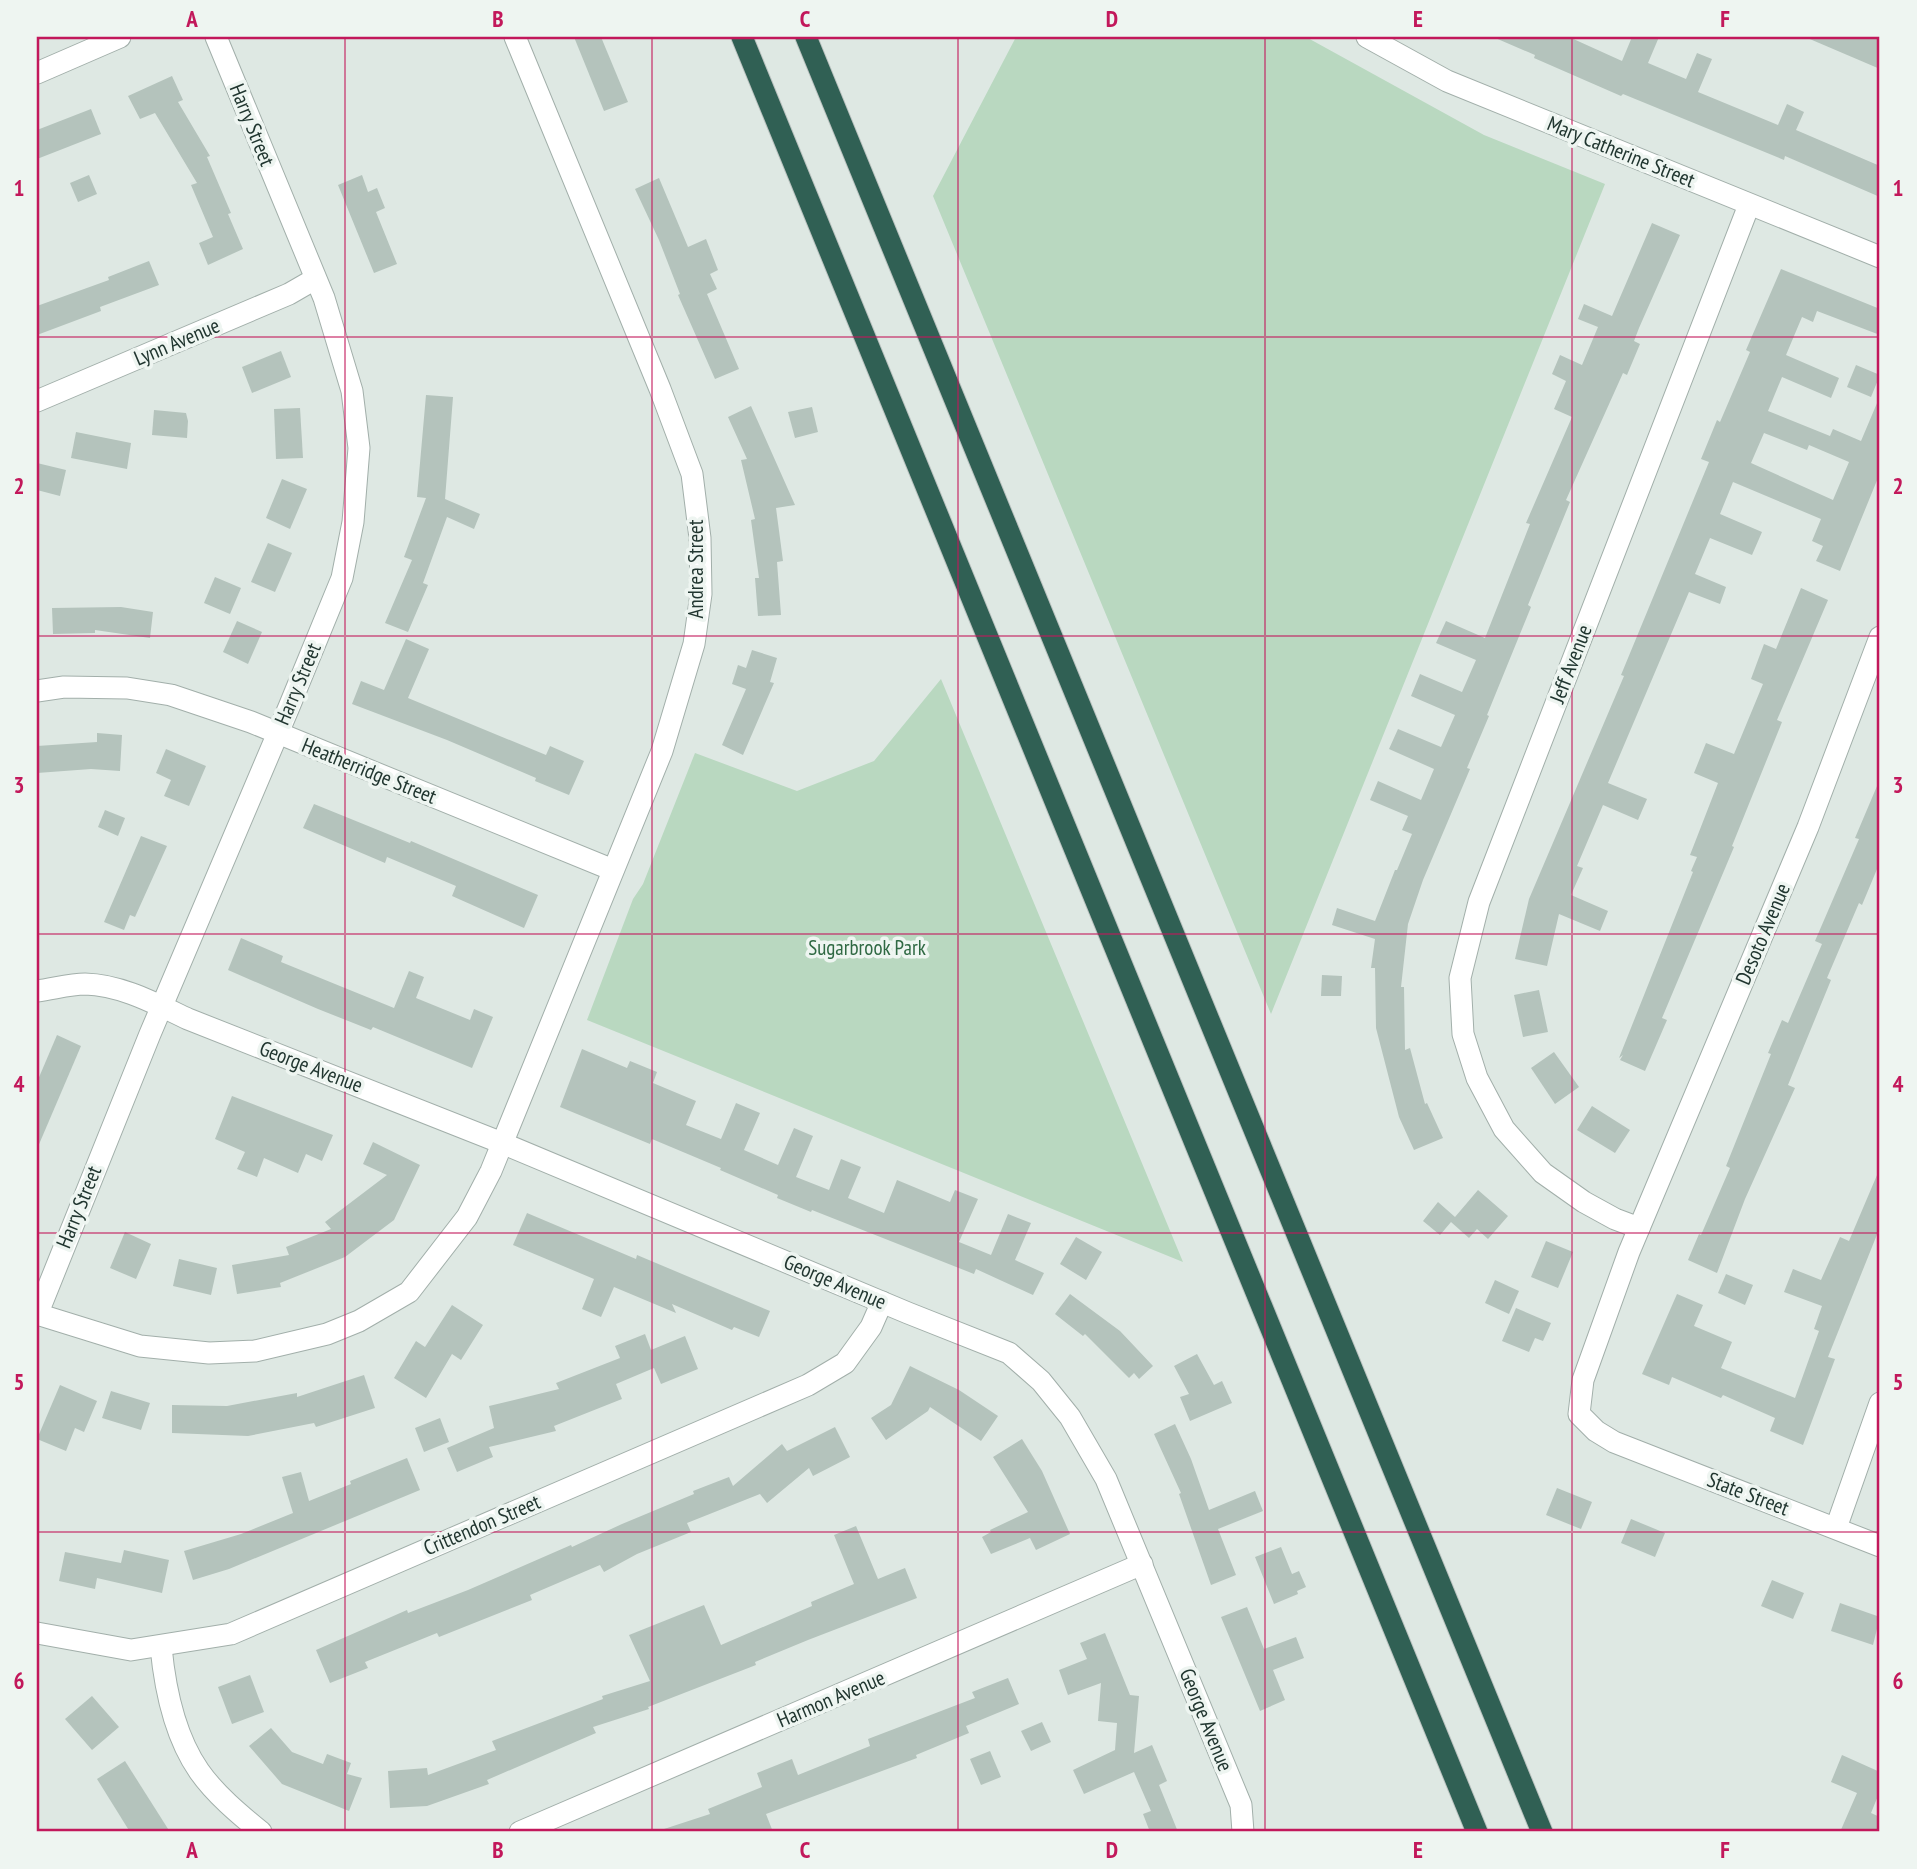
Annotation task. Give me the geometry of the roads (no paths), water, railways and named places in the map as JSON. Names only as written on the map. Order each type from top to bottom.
[{"type":"highway","points":[[742,37],[1477,1832]]},
{"type":"highway","points":[[806,37],[1542,1832]]},
{"type":"street","points":[[37,73],[120,37]]},
{"type":"street","name":"Harry Street","points":[[37,1314],[161,1007],[342,578],[353,522],[359,448],[352,391],[324,298],[216,37]]},
{"type":"street","name":"Andrea Street","points":[[37,1314],[140,1346],[209,1353],[255,1351],[327,1334],[359,1321],[409,1292],[467,1217],[502,1143],[662,751],[694,644],[701,594],[700,538],[692,474],[660,389],[515,37]]},
{"type":"street","name":"Mary Catherine Street","points":[[1367,37],[1447,81],[1880,257]]},
{"type":"street","name":"Jeff Avenue","points":[[1639,1228],[1615,1219],[1584,1202],[1543,1173],[1504,1129],[1477,1078],[1462,1034],[1460,978],[1479,902],[1749,205]]},
{"type":"street","name":"Lynn Avenue","points":[[37,401],[289,294],[315,279]]},
{"type":"street","name":"Desoto Avenue","points":[[1615,1442],[1596,1431],[1579,1413],[1583,1380],[1639,1228],[1808,827],[1880,637]]},
{"type":"street","name":"Heatherridge Street","points":[[37,691],[64,687],[127,688],[171,695],[251,722],[613,870]]},
{"type":"street","name":"George Avenue","points":[[37,991],[84,984],[111,986],[502,1143],[1009,1353],[1041,1381],[1070,1416],[1106,1479],[1241,1805],[1243,1832]]},
{"type":"street","name":"Crittendon Street","points":[[37,1633],[131,1650],[230,1634],[808,1385],[845,1363],[871,1327],[883,1302]]},
{"type":"street","points":[[1836,1528],[1880,1403]]},
{"type":"street","name":"State Street","points":[[1615,1442],[1880,1546]]},
{"type":"street","name":"Harmon Avenue","points":[[520,1832],[1142,1564]]},
{"type":"street","points":[[161,1647],[175,1724],[198,1770],[236,1813],[261,1832]]},
{"type":"park label","name":"Sugarbrook Park","points":[[867,948]]}]
